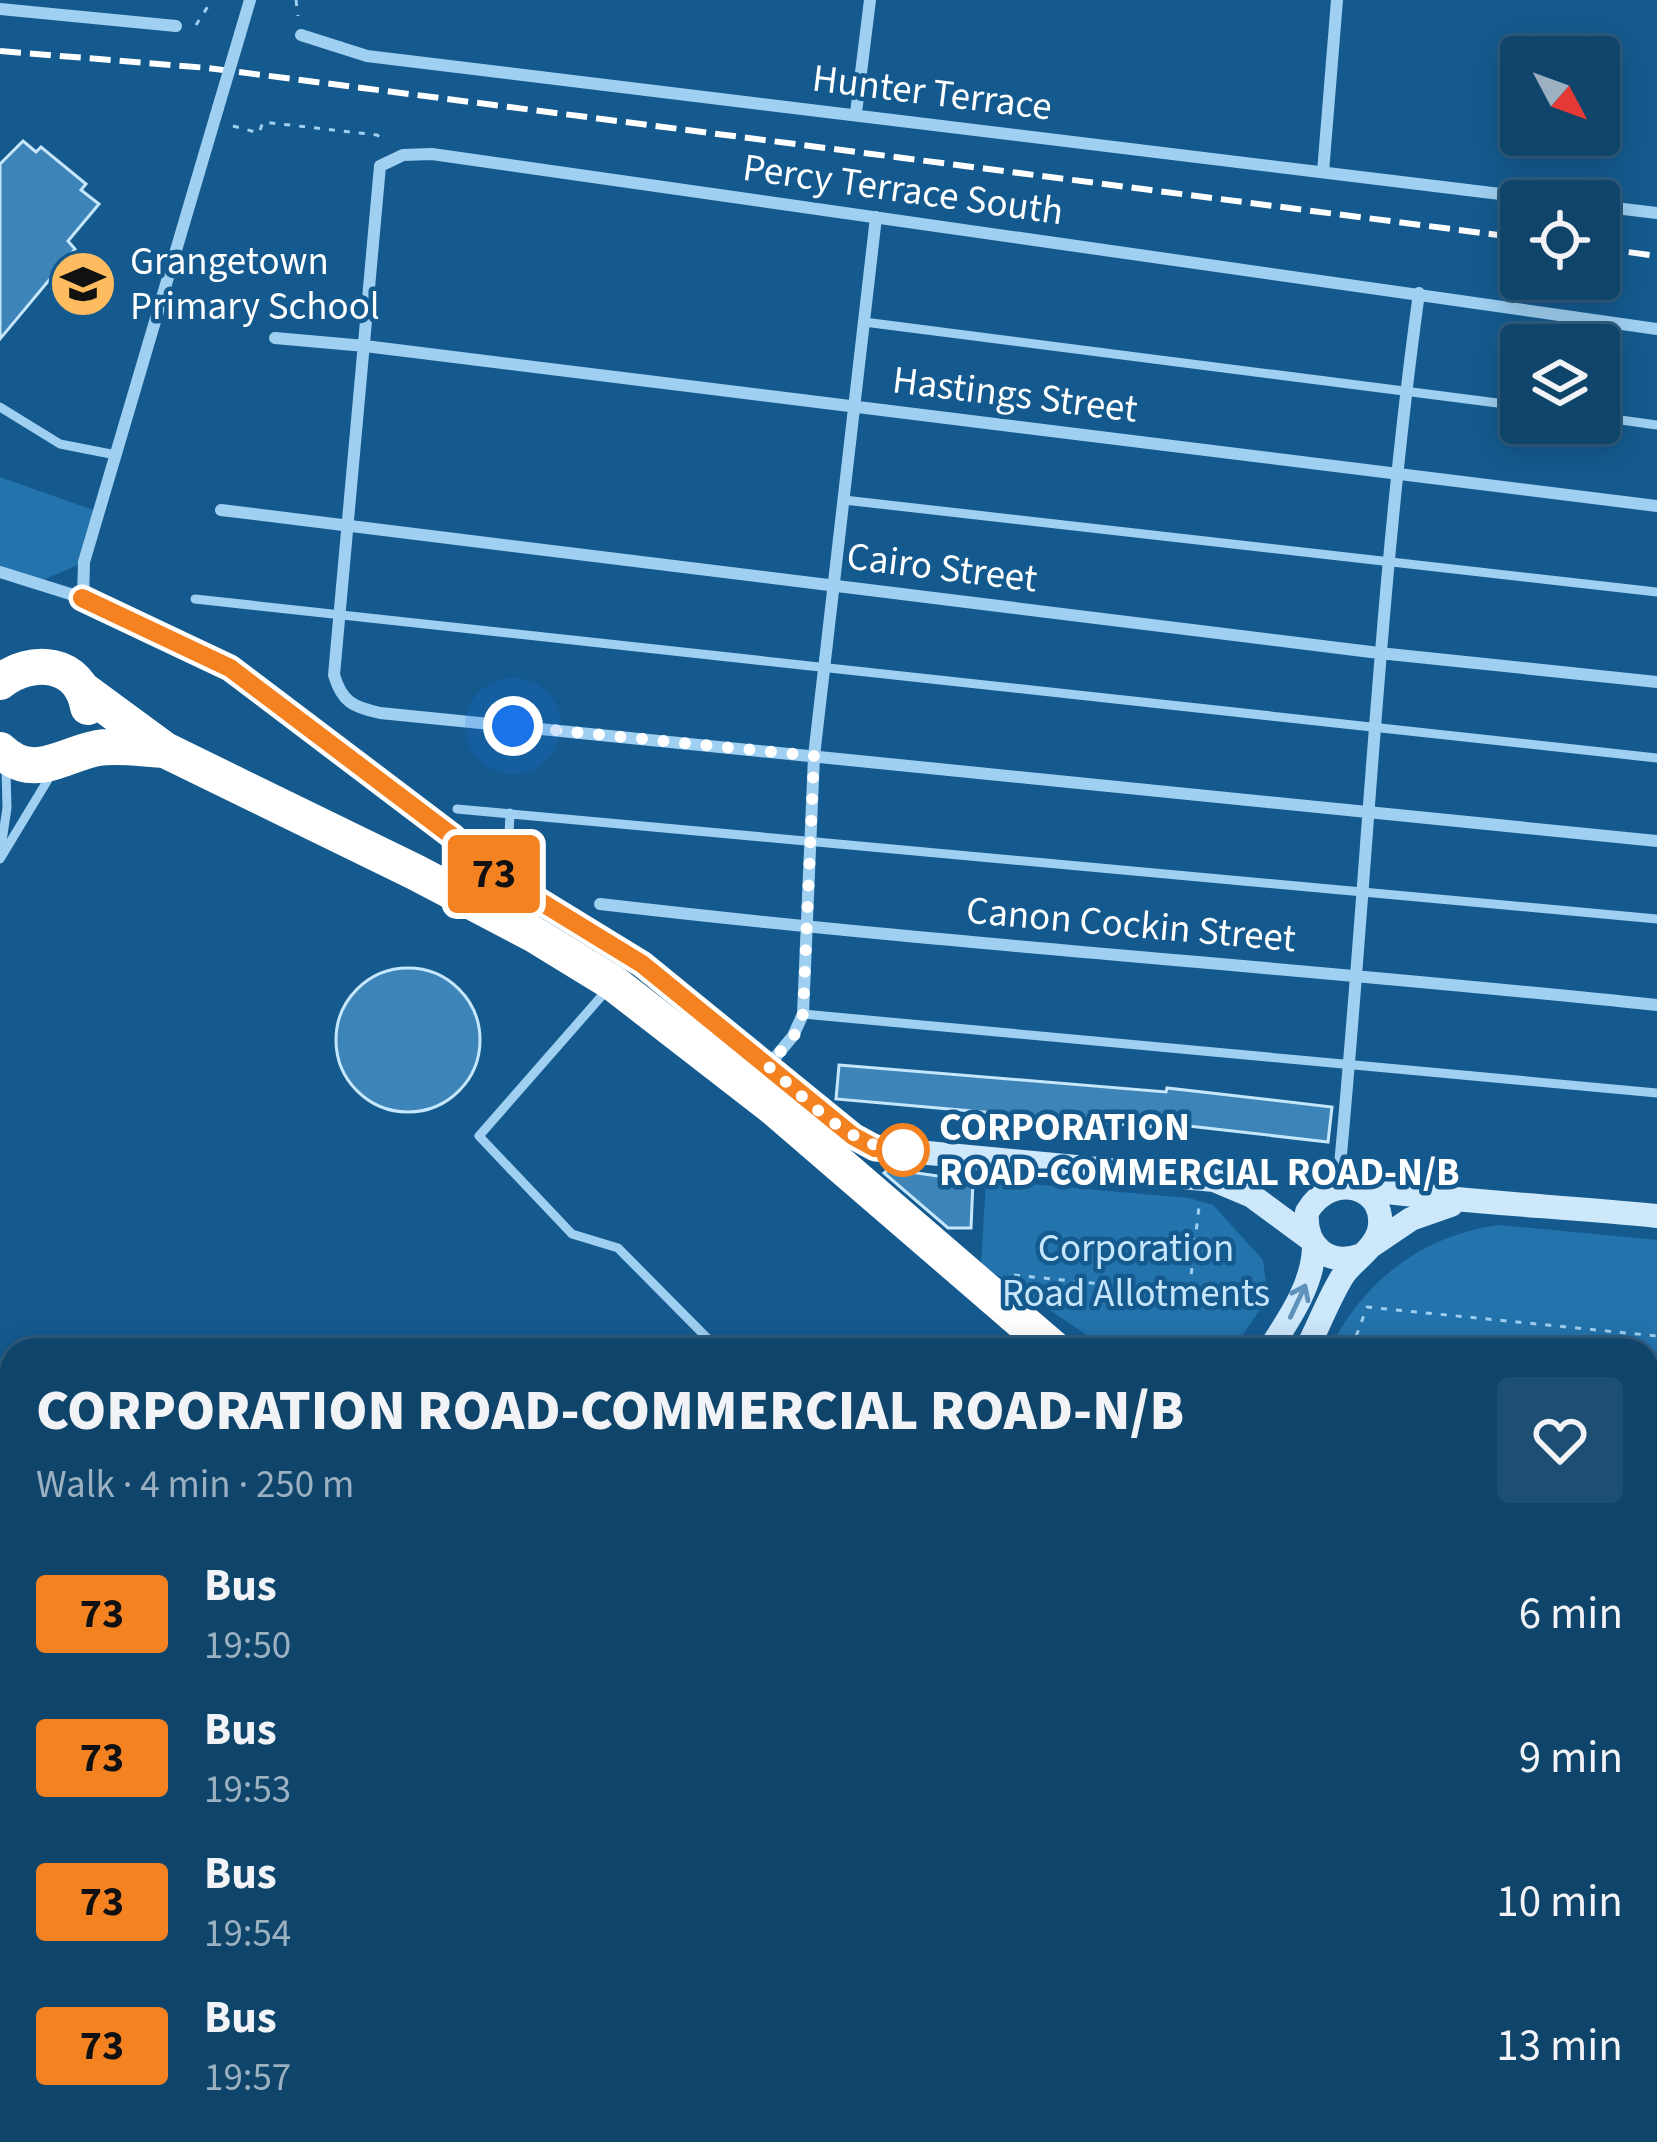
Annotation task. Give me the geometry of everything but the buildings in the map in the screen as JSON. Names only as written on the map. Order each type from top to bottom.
[{"type":"highway","points":[[10,673],[60,669],[165,749],[513,923],[613,983],[773,1107],[1041,1338]]},
{"type":"highway","points":[[63,760],[85,738],[89,721],[82,689]]},
{"type":"highway","points":[[0,751],[29,767],[104,747],[165,749]]},
{"type":"street","points":[[82,598],[84,562],[250,0]]},
{"type":"street","points":[[856,113],[870,0]]},
{"type":"street","points":[[1323,172],[1337,0]]},
{"type":"street","points":[[0,9],[176,26]]},
{"type":"street","name":"Hunter Terrace","points":[[301,35],[367,56],[1500,194]]},
{"type":"street","name":"Percy Terrace South","points":[[365,346],[380,166],[403,155],[432,154],[1657,329]]},
{"type":"street","points":[[1620,209],[1657,213]]},
{"type":"street","points":[[768,1066],[794,1036],[803,1014],[814,756],[876,217]]},
{"type":"street","points":[[1277,1338],[1314,1265],[1307,1212],[1340,1188],[1387,561],[1419,292]]},
{"type":"street","name":"Hastings Street","points":[[275,338],[1657,506]]},
{"type":"street","points":[[365,346],[334,675],[340,694],[352,706],[380,713],[1657,841]]},
{"type":"street","name":"Cairo Street","points":[[221,510],[1379,653],[1657,682]]},
{"type":"street","points":[[0,572],[82,598],[230,668],[452,836],[484,867],[642,964],[853,1136],[875,1148],[1214,1180],[1252,1196],[1336,1259],[1367,1251]]},
{"type":"street","name":"Canon Cockin Street","points":[[599,904],[809,929],[1359,974],[1657,1005]]},
{"type":"street","points":[[1252,1196],[1294,1197],[1340,1188],[1657,1216]]},
{"type":"street","points":[[1340,1188],[1376,1207],[1380,1223],[1367,1251]]},
{"type":"street","points":[[1312,1338],[1343,1276],[1367,1251],[1412,1219],[1459,1202]]},
{"type":"lane","points":[[864,322],[1500,403]]},
{"type":"lane","points":[[0,407],[60,444],[116,454]]},
{"type":"lane","points":[[1620,420],[1657,425]]},
{"type":"lane","points":[[844,500],[1657,592]]},
{"type":"lane","points":[[195,599],[1657,758]]},
{"type":"lane","points":[[0,751],[8,777],[0,856]]},
{"type":"lane","points":[[0,856],[63,760]]},
{"type":"lane","points":[[457,809],[1657,919]]},
{"type":"lane","points":[[508,833],[511,813]]},
{"type":"lane","points":[[613,983],[478,1136],[572,1234],[618,1248],[707,1338]]},
{"type":"lane","points":[[803,1014],[1657,1093]]},
{"type":"path","points":[[176,26],[197,26],[212,0]]},
{"type":"path","points":[[216,114],[259,134],[263,122],[377,135],[403,155]]},
{"type":"path","points":[[988,1291],[1001,1274],[1189,1292],[1199,1207]]},
{"type":"path","points":[[1355,1338],[1367,1307],[1657,1336]]},
{"type":"green space","points":[[0,477],[99,512],[84,562],[37,583],[0,572]]},
{"type":"green space","name":"Corporation Road Allotments","points":[[986,1180],[1189,1198],[1213,1205],[1263,1260],[1268,1298],[1241,1338],[1091,1338],[981,1264]]},
{"type":"green space","name":"Corporation Road Allotments","points":[[1499,1225],[1657,1240],[1657,1338],[1336,1338],[1359,1303],[1398,1265],[1471,1230]]},
{"type":"railway","points":[[0,51],[208,68],[1500,235]]},
{"type":"railway","points":[[1620,251],[1657,256]]},
{"type":"bus line","name":"73","points":[[82,598],[230,668],[452,836],[484,867],[642,964],[836,1124],[875,1148],[903,1150]]},
{"type":"place","name":"Grangetown Primary School","points":[[83,284]]},
{"type":"place","name":"CORPORATION ROAD-COMMERCIAL ROAD-N/B","points":[[903,1150]]},
{"type":"route","points":[[513,726],[814,756],[803,1014],[794,1036],[768,1066],[853,1136],[875,1148],[903,1150]]}]
